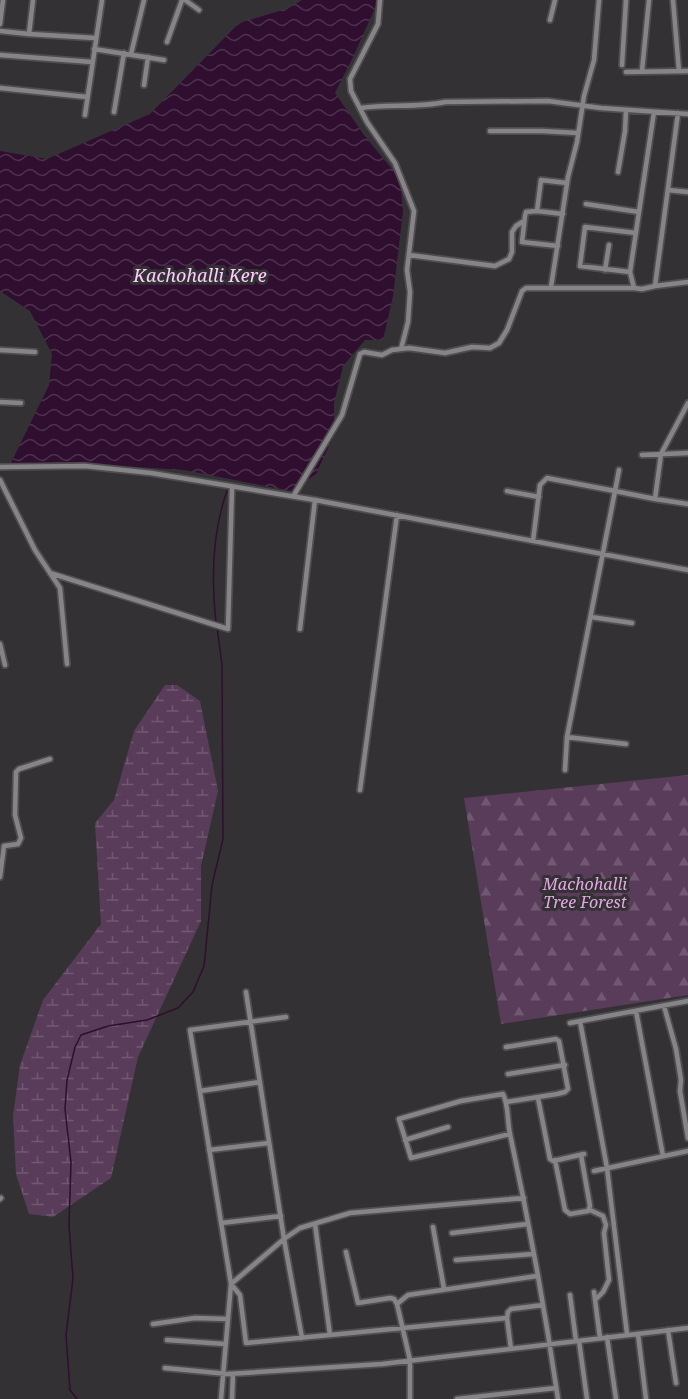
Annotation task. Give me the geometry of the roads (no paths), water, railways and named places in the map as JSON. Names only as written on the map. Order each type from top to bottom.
[{"type":"street","points":[[0,24],[3,0]]},
{"type":"street","points":[[29,34],[33,0]]},
{"type":"street","points":[[85,115],[102,0]]},
{"type":"street","points":[[130,54],[144,0]]},
{"type":"street","points":[[166,42],[183,0],[199,10]]},
{"type":"street","points":[[380,0],[378,24],[350,79],[351,91],[367,122],[395,163],[412,204],[413,220],[407,270],[410,292],[408,322],[401,349]]},
{"type":"street","points":[[550,20],[555,0]]},
{"type":"street","points":[[551,287],[567,183],[582,105],[594,60],[599,0]]},
{"type":"street","points":[[622,65],[626,0]]},
{"type":"street","points":[[642,71],[649,0]]},
{"type":"street","points":[[673,0],[679,71]]},
{"type":"street","points":[[0,31],[95,38]]},
{"type":"street","points":[[94,49],[164,60]]},
{"type":"street","points":[[114,112],[123,53]]},
{"type":"street","points":[[0,55],[92,63]]},
{"type":"street","points":[[144,85],[148,57]]},
{"type":"street","points":[[626,72],[688,71]]},
{"type":"street","points":[[0,88],[87,97]]},
{"type":"street","points":[[361,108],[529,100],[688,114]]},
{"type":"street","points":[[618,172],[626,110]]},
{"type":"street","points":[[634,288],[630,272],[654,112]]},
{"type":"street","points":[[655,286],[678,113]]},
{"type":"street","points":[[490,131],[578,133]]},
{"type":"street","points":[[537,211],[538,180],[567,183]]},
{"type":"street","points":[[668,190],[688,192]]},
{"type":"street","points":[[585,204],[639,212]]},
{"type":"street","points":[[558,246],[522,243],[524,220],[526,212],[563,214]]},
{"type":"street","points":[[409,255],[495,266],[509,259],[512,252],[512,232],[524,220]]},
{"type":"street","points":[[630,272],[580,266],[585,227],[636,233]]},
{"type":"street","points":[[605,270],[609,244]]},
{"type":"street","points":[[294,495],[342,415],[360,354],[364,352],[382,355],[401,349],[445,353],[472,347],[490,348],[499,343],[507,330],[522,291],[526,288],[642,289],[688,282]]},
{"type":"street","points":[[0,350],[35,352]]},
{"type":"street","points":[[0,402],[21,403]]},
{"type":"street","points":[[655,499],[661,454],[688,402]]},
{"type":"street","points":[[642,455],[688,453]]},
{"type":"street","points":[[0,467],[86,466],[151,473],[232,488],[294,495],[688,570]]},
{"type":"street","points":[[565,770],[567,737],[619,470]]},
{"type":"street","points":[[533,541],[540,485],[547,478],[688,504]]},
{"type":"street","points":[[0,480],[35,550],[60,588],[67,664]]},
{"type":"street","points":[[50,573],[228,629],[232,488]]},
{"type":"street","points":[[507,491],[539,497]]},
{"type":"street","points":[[300,629],[315,500]]},
{"type":"street","points":[[360,790],[397,515]]},
{"type":"street","points":[[591,617],[632,624]]},
{"type":"street","points":[[0,644],[5,665]]},
{"type":"street","points":[[567,737],[626,744]]},
{"type":"street","points":[[0,877],[3,845],[18,844],[21,838],[15,815],[16,772],[50,759]]},
{"type":"street","points":[[246,992],[284,1239],[302,1338]]},
{"type":"street","points":[[570,1023],[688,1001]]},
{"type":"street","points":[[664,1006],[676,1049],[688,1138]]},
{"type":"street","points":[[636,1011],[663,1156]]},
{"type":"street","points":[[221,1399],[231,1284],[190,1030],[286,1017]]},
{"type":"street","points":[[580,1021],[607,1168],[627,1334]]},
{"type":"street","points":[[506,1047],[556,1039],[560,1041],[568,1089],[566,1092],[538,1098],[506,1102]]},
{"type":"street","points":[[508,1074],[565,1065]]},
{"type":"street","points":[[200,1091],[260,1082]]},
{"type":"street","points":[[510,1134],[411,1158],[399,1119],[461,1101],[503,1094],[524,1198],[558,1399]]},
{"type":"street","points":[[538,1098],[549,1157],[553,1161],[583,1154],[590,1210]]},
{"type":"street","points":[[405,1140],[448,1126]]},
{"type":"street","points":[[209,1150],[269,1143]]},
{"type":"street","points":[[594,1171],[688,1151]]},
{"type":"street","points":[[555,1160],[565,1210],[570,1214],[590,1210],[603,1216],[606,1225],[604,1233],[609,1280],[596,1300]]},
{"type":"street","points":[[231,1284],[300,1228],[350,1213],[524,1198]]},
{"type":"street","points":[[221,1223],[281,1216]]},
{"type":"street","points":[[315,1224],[330,1335]]},
{"type":"street","points":[[452,1233],[528,1224]]},
{"type":"street","points":[[433,1227],[444,1289]]},
{"type":"street","points":[[346,1252],[358,1303],[390,1298],[394,1299],[397,1304],[410,1360],[410,1399]]},
{"type":"street","points":[[456,1260],[533,1254]]},
{"type":"street","points":[[397,1304],[408,1295],[537,1276]]},
{"type":"street","points":[[231,1284],[240,1294],[246,1343],[507,1318]]},
{"type":"street","points":[[594,1292],[600,1338]]},
{"type":"street","points":[[570,1295],[587,1399]]},
{"type":"street","points":[[511,1349],[508,1312],[543,1305]]},
{"type":"street","points":[[153,1324],[195,1318],[228,1319]]},
{"type":"street","points":[[165,1368],[233,1374],[382,1364],[688,1328]]},
{"type":"street","points":[[668,1330],[675,1383]]},
{"type":"street","points":[[638,1334],[646,1399]]},
{"type":"street","points":[[607,1337],[616,1399]]},
{"type":"street","points":[[167,1340],[225,1344]]},
{"type":"street","points":[[232,1399],[233,1374]]},
{"type":"street","points":[[457,1399],[556,1388]]},
{"type":"water","name":"Kachohalli Kere","points":[[302,0],[376,0],[376,6],[335,93],[364,135],[400,179],[403,211],[393,296],[383,340],[365,340],[343,366],[334,403],[334,435],[316,474],[291,491],[184,470],[57,462],[7,471],[49,385],[52,354],[30,311],[0,291],[0,151],[47,159],[150,114],[239,23],[289,8]]},
{"type":"waterway","points":[[216,623],[214,555],[219,521],[228,488]]},
{"type":"waterway","points":[[77,1399],[70,1390],[66,1335],[73,1278],[69,1226],[71,1162],[65,1109],[67,1080],[75,1047],[81,1035],[108,1026],[147,1020],[178,1008],[193,992],[204,966],[212,885],[223,839],[222,665],[217,627]]},
{"type":"park label","name":"Machohalli Tree Forest","points":[[585,893]]}]
